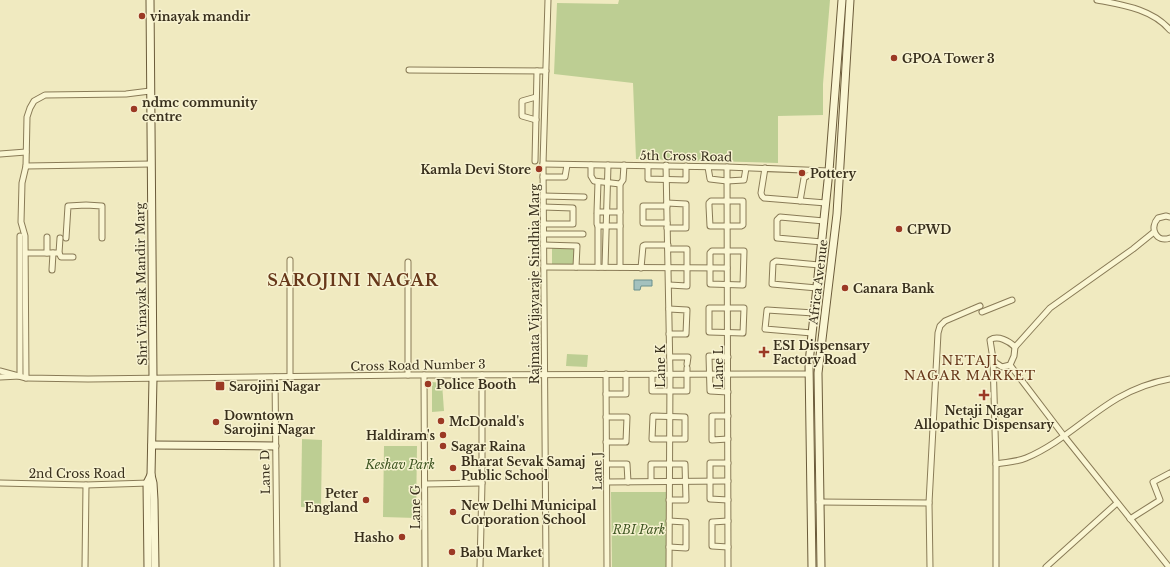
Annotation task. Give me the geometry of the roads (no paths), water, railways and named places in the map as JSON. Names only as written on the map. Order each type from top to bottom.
[{"type":"main road","name":"Shri Vinayak Mandir Marg","points":[[150,0],[153,378],[150,483]]},
{"type":"main road","name":"Africa Avenue","points":[[812,567],[809,374],[829,171],[842,0]]},
{"type":"main road","name":"Africa Avenue","points":[[821,567],[818,373],[837,214],[850,0]]},
{"type":"main road","points":[[152,445],[275,446]]},
{"type":"main road","points":[[148,567],[150,483]]},
{"type":"main road","points":[[150,483],[155,567]]},
{"type":"street","name":"Rajmata Vijayaraje Sindhia Marg","points":[[546,567],[543,164],[548,0]]},
{"type":"street","points":[[1097,0],[1148,13],[1164,22],[1170,30]]},
{"type":"street","points":[[409,70],[546,71]]},
{"type":"street","points":[[535,161],[537,71]]},
{"type":"street","points":[[26,378],[26,253],[21,222],[22,183],[26,166],[27,117],[30,108],[40,96],[49,94],[126,94],[150,91]]},
{"type":"street","points":[[536,97],[522,101],[522,116],[536,120]]},
{"type":"street","points":[[0,154],[26,152]]},
{"type":"street","points":[[26,166],[151,164]]},
{"type":"street","name":"5th Cross Road","points":[[543,164],[708,166],[829,171]]},
{"type":"street","points":[[543,177],[565,177],[567,165]]},
{"type":"street","points":[[591,165],[591,178],[598,182],[620,184]]},
{"type":"street","points":[[605,267],[608,165]]},
{"type":"street","points":[[620,267],[620,184],[623,180],[624,165]]},
{"type":"street","points":[[648,166],[648,180],[686,180],[686,166]]},
{"type":"street","name":"Lane K","points":[[666,166],[670,357],[670,567]]},
{"type":"street","points":[[708,166],[710,179],[727,181],[744,180],[746,168]]},
{"type":"street","name":"Lane L","points":[[727,167],[728,567]]},
{"type":"street","points":[[765,168],[761,193],[764,198],[826,203]]},
{"type":"street","points":[[800,201],[804,178],[815,170]]},
{"type":"street","points":[[598,182],[596,224],[598,226],[598,267]]},
{"type":"street","points":[[543,196],[584,197]]},
{"type":"street","points":[[711,201],[740,201],[744,203],[743,225],[727,226],[710,226],[709,203],[711,201]]},
{"type":"street","points":[[686,204],[686,228],[643,223],[643,206],[667,205],[686,204]]},
{"type":"street","points":[[52,270],[56,253],[63,238],[68,206],[102,206],[102,238]]},
{"type":"street","points":[[543,207],[573,208],[573,224],[543,224]]},
{"type":"street","points":[[597,212],[620,212]]},
{"type":"street","points":[[1170,217],[1166,216],[1158,218],[1154,224],[1154,232],[1160,238],[1170,238]]},
{"type":"street","points":[[822,242],[777,238],[777,220],[780,217],[824,221]]},
{"type":"street","points":[[598,226],[620,226]]},
{"type":"street","points":[[1010,365],[1014,356],[1014,347],[1050,308],[1133,249],[1154,232]]},
{"type":"street","points":[[543,234],[583,234]]},
{"type":"street","points":[[0,377],[20,376],[23,236]]},
{"type":"street","points":[[47,237],[47,253]]},
{"type":"street","points":[[543,245],[577,246],[576,267]]},
{"type":"street","points":[[641,268],[643,246],[645,245],[687,249],[687,286],[669,286]]},
{"type":"street","points":[[743,250],[745,252],[743,285],[711,285],[710,253],[715,251],[727,251],[743,250]]},
{"type":"street","points":[[26,253],[56,253],[61,257],[73,257]]},
{"type":"street","points":[[290,260],[290,377]]},
{"type":"street","points":[[817,288],[772,284],[773,263],[776,261],[819,265]]},
{"type":"street","points":[[408,262],[408,375]]},
{"type":"street","points":[[544,267],[727,268]]},
{"type":"street","points":[[982,312],[1012,300]]},
{"type":"street","points":[[930,567],[929,503],[940,326],[945,321],[980,306]]},
{"type":"street","points":[[709,308],[744,308],[743,333],[728,333],[709,332],[709,308]]},
{"type":"street","points":[[669,309],[687,310],[686,334],[669,334]]},
{"type":"street","points":[[812,333],[765,329],[765,326],[767,310],[814,314]]},
{"type":"street","points":[[996,567],[996,464],[993,359],[990,343],[992,338],[1004,340],[1008,341],[1014,347]]},
{"type":"street","points":[[728,357],[709,356],[710,391],[728,392]]},
{"type":"street","points":[[652,374],[652,391],[687,392],[688,357],[670,357]]},
{"type":"street","points":[[993,359],[1002,367],[1010,365]]},
{"type":"street","points":[[1010,365],[1064,436],[1169,567]]},
{"type":"street","name":"Cross Road Number 3","points":[[0,371],[26,378],[88,379],[544,374],[809,374]]},
{"type":"street","name":"Lane J","points":[[606,374],[607,567]]},
{"type":"street","points":[[606,394],[626,394],[626,374]]},
{"type":"street","name":"Lane G","points":[[424,375],[425,567]]},
{"type":"street","points":[[480,567],[482,375]]},
{"type":"street","name":"Lane D","points":[[275,377],[276,567]]},
{"type":"street","points":[[996,464],[1025,458],[1064,436],[1118,398],[1148,385],[1170,379]]},
{"type":"street","points":[[653,416],[685,417],[685,439],[670,440],[652,439],[653,416]]},
{"type":"street","points":[[728,416],[712,416],[712,440],[728,439]]},
{"type":"street","points":[[606,417],[627,417],[626,442],[606,442]]},
{"type":"street","points":[[728,463],[710,463],[710,500],[728,500]]},
{"type":"street","points":[[607,464],[626,464],[628,482]]},
{"type":"street","points":[[651,482],[651,464],[685,464],[686,500],[669,500]]},
{"type":"street","points":[[1130,519],[1160,500],[1153,482],[1170,473]]},
{"type":"street","points":[[607,482],[728,481]]},
{"type":"street","name":"2nd Cross Road","points":[[0,483],[86,485],[150,483]]},
{"type":"street","points":[[425,484],[482,483]]},
{"type":"street","points":[[85,567],[86,485]]},
{"type":"street","points":[[820,502],[929,503]]},
{"type":"street","points":[[1046,567],[1117,503]]},
{"type":"street","points":[[728,521],[712,522],[712,546],[728,547]]},
{"type":"street","points":[[669,522],[686,522],[686,548],[670,547]]},
{"type":"water","points":[[634,280],[652,280],[652,286],[641,286],[640,290],[634,290]]},
{"type":"place","name":"vinayak mandir","points":[[142,16]]},
{"type":"place","name":"GPOA Tower 3","points":[[894,58]]},
{"type":"place","name":"ndmc community centre","points":[[134,109]]},
{"type":"place","name":"Kamla Devi Store","points":[[539,169]]},
{"type":"place","name":"Pottery","points":[[802,173]]},
{"type":"place","name":"CPWD","points":[[899,229]]},
{"type":"place","name":"Canara Bank","points":[[845,288]]},
{"type":"place","name":"ESI Dispensary Factory Road","points":[[764,352]]},
{"type":"place","name":"Police Booth","points":[[428,384]]},
{"type":"place","name":"Sarojini Nagar","points":[[220,386]]},
{"type":"place","name":"Netaji Nagar Allopathic Dispensary","points":[[984,395]]},
{"type":"place","name":"McDonald's","points":[[441,421]]},
{"type":"place","name":"Downtown Sarojini Nagar","points":[[216,422]]},
{"type":"place","name":"Haldiram's","points":[[443,435]]},
{"type":"place","name":"Sagar Raina","points":[[443,446]]},
{"type":"place","name":"Bharat Sevak Samaj Public School","points":[[453,468]]},
{"type":"place","name":"Peter England","points":[[366,500]]},
{"type":"place","name":"New Delhi Municipal Corporation School","points":[[453,512]]},
{"type":"place","name":"Hasho","points":[[402,537]]},
{"type":"place","name":"Babu Market","points":[[452,552]]},
{"type":"district","name":"SAROJINI NAGAR","points":[[353,280]]},
{"type":"district","name":"NETAJI NAGAR MARKET","points":[[970,368]]},
{"type":"park label","name":"Keshav Park","points":[[400,464]]},
{"type":"park label","name":"RBI Park","points":[[639,529]]}]
